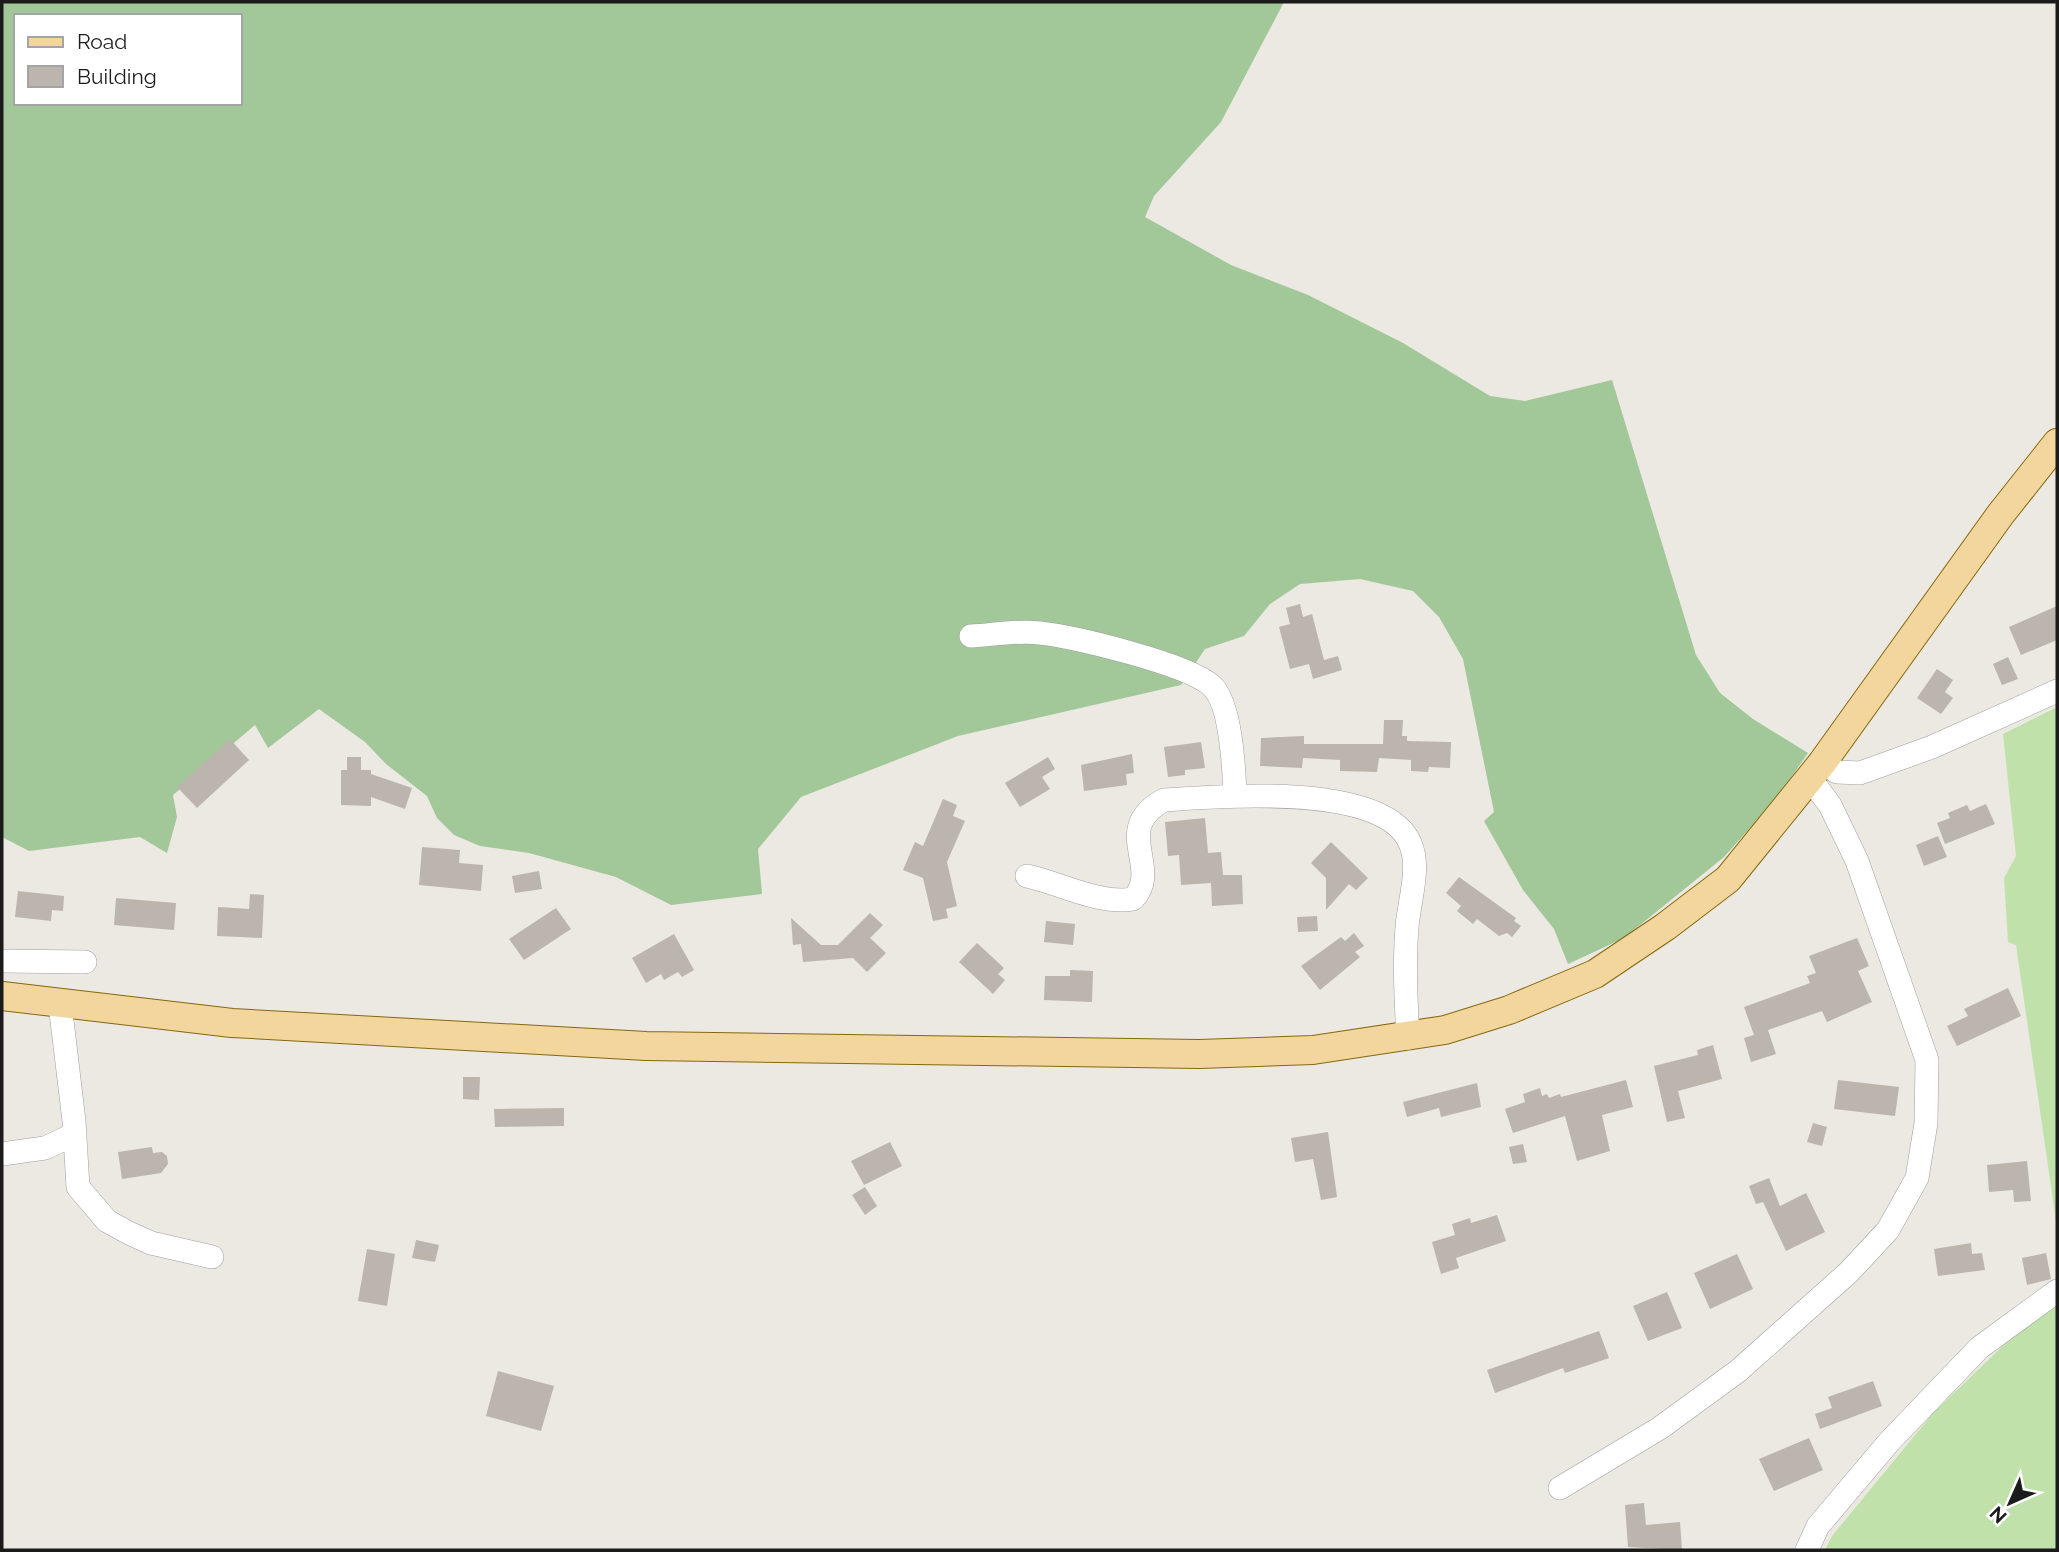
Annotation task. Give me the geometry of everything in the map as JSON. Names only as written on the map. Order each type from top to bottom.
[{"type":"main road","points":[[2,996],[232,1023],[659,1046],[1199,1054],[1313,1050],[1408,1038],[1481,1020],[1595,974],[1665,927],[1728,879],[1815,770],[2000,515],[2057,443]]},
{"type":"street","points":[[971,636],[1039,632],[1177,666],[1214,687],[1233,748],[1235,794]]},
{"type":"street","points":[[1560,1488],[1660,1428],[1738,1371],[1849,1272],[1888,1230],[1917,1178],[1926,1123],[1927,1060],[1857,861],[1815,770],[1854,774],[1932,747],[2057,691]]},
{"type":"street","points":[[1027,876],[1056,882],[1102,899],[1133,899],[1143,883],[1138,831],[1142,817],[1151,807],[1164,800],[1235,794],[1277,794],[1336,803],[1390,820],[1402,829],[1411,844],[1414,865],[1407,926],[1408,1038]]},
{"type":"street","points":[[2,961],[85,962]]},
{"type":"street","points":[[60,1004],[75,1134],[78,1187],[107,1220],[151,1243],[212,1257]]},
{"type":"street","points":[[2,1154],[45,1148],[75,1134]]},
{"type":"street","points":[[1807,1550],[1818,1526],[1880,1452],[1979,1348],[2057,1291]]},
{"type":"green space","points":[[2,2],[1284,2],[1221,122],[1154,196],[1145,217],[1231,265],[1308,295],[1403,343],[1490,396],[1525,401],[1612,380],[1696,655],[1720,693],[1753,719],[1808,753],[1777,798],[1724,857],[1624,938],[1568,964],[1554,929],[1523,890],[1484,821],[1494,812],[1463,659],[1439,617],[1413,591],[1360,579],[1300,584],[1270,604],[1244,636],[1205,649],[1181,685],[958,736],[801,797],[758,849],[762,894],[671,905],[616,877],[529,853],[480,846],[454,835],[437,818],[427,796],[386,764],[365,742],[319,709],[268,748],[255,725],[173,795],[177,817],[167,853],[140,837],[29,851],[2,837]]},
{"type":"green space","points":[[2057,707],[2057,1228],[2016,945],[2008,942],[2004,878],[2016,856],[2003,734]]},
{"type":"green space","points":[[2057,1306],[2057,1550],[1825,1550],[1832,1536],[1934,1412],[2009,1340]]},
{"type":"building","points":[[1300,604],[1303,617],[1312,614],[1324,660],[1338,656],[1342,670],[1313,679],[1309,664],[1290,669],[1279,627],[1290,624],[1286,608]]},
{"type":"building","points":[[2057,606],[2057,640],[2021,655],[2009,627]]},
{"type":"building","points":[[2008,657],[2018,679],[2002,685],[1993,664]]},
{"type":"building","points":[[1937,669],[1953,680],[1945,692],[1953,698],[1941,714],[1917,698]]},
{"type":"building","points":[[1384,720],[1403,720],[1402,736],[1407,736],[1407,741],[1451,742],[1450,768],[1429,767],[1428,772],[1411,771],[1411,760],[1379,758],[1377,772],[1340,771],[1340,760],[1303,758],[1302,768],[1260,766],[1261,738],[1304,736],[1304,744],[1383,744]]},
{"type":"building","points":[[230,739],[249,760],[197,808],[177,787]]},
{"type":"building","points":[[1201,742],[1205,768],[1185,770],[1185,775],[1168,777],[1164,747]]},
{"type":"building","points":[[1132,754],[1134,773],[1126,774],[1127,785],[1084,791],[1081,765]]},
{"type":"building","points":[[347,757],[361,757],[361,770],[371,770],[371,774],[412,788],[405,809],[371,797],[371,806],[341,805],[341,770],[347,770]]},
{"type":"building","points":[[1048,757],[1055,769],[1042,777],[1050,789],[1020,807],[1005,783]]},
{"type":"building","points":[[943,799],[957,805],[953,816],[965,821],[947,862],[957,906],[946,909],[948,918],[933,921],[923,878],[903,870],[915,842],[923,846]]},
{"type":"building","points":[[1986,804],[1995,824],[1945,844],[1937,823],[1950,818],[1948,813],[1967,805],[1970,811]]},
{"type":"building","points":[[1205,818],[1208,853],[1221,852],[1223,875],[1242,875],[1243,904],[1212,906],[1211,883],[1181,885],[1179,855],[1168,856],[1165,822]]},
{"type":"building","points":[[1938,836],[1947,857],[1924,866],[1916,845]]},
{"type":"building","points":[[1331,842],[1368,878],[1356,890],[1349,884],[1326,910],[1326,878],[1311,863]]},
{"type":"building","points":[[422,847],[460,850],[459,863],[483,865],[481,891],[419,885]]},
{"type":"building","points":[[539,871],[542,889],[515,893],[512,876]]},
{"type":"building","points":[[1459,877],[1516,918],[1514,921],[1521,926],[1512,937],[1507,933],[1499,936],[1477,919],[1473,924],[1457,911],[1461,906],[1446,893]]},
{"type":"building","points":[[18,891],[64,896],[63,911],[52,910],[51,921],[15,917]]},
{"type":"building","points":[[250,894],[264,895],[262,938],[217,936],[218,907],[249,909]]},
{"type":"building","points":[[116,898],[176,903],[174,930],[114,925]]},
{"type":"building","points":[[556,908],[571,929],[524,960],[509,939]]},
{"type":"building","points":[[870,913],[883,925],[870,938],[886,953],[867,972],[853,958],[803,962],[801,944],[793,945],[791,918],[821,945],[838,945]]},
{"type":"building","points":[[1317,916],[1318,931],[1298,932],[1297,917]]},
{"type":"building","points":[[1046,921],[1075,924],[1073,945],[1044,942]]},
{"type":"building","points":[[1354,933],[1364,946],[1355,952],[1360,957],[1320,990],[1301,966],[1341,937],[1345,941]]},
{"type":"building","points":[[674,934],[694,970],[682,977],[678,972],[664,980],[661,974],[646,983],[632,958]]},
{"type":"building","points":[[1857,938],[1869,966],[1858,971],[1872,1002],[1827,1022],[1822,1011],[1768,1030],[1776,1054],[1751,1062],[1744,1038],[1754,1035],[1744,1007],[1810,983],[1807,976],[1816,973],[1809,956]]},
{"type":"building","points":[[977,943],[1004,968],[998,974],[1005,980],[993,994],[959,962]]},
{"type":"building","points":[[1070,970],[1093,971],[1092,1002],[1044,1000],[1045,976],[1070,976]]},
{"type":"building","points":[[2008,988],[2021,1016],[1957,1046],[1947,1026],[1968,1016],[1964,1009]]},
{"type":"building","points":[[1713,1045],[1722,1079],[1678,1091],[1685,1118],[1667,1122],[1654,1066],[1698,1055],[1697,1050]]},
{"type":"building","points":[[463,1077],[480,1077],[479,1100],[463,1099]]},
{"type":"building","points":[[1626,1080],[1633,1107],[1602,1115],[1610,1151],[1577,1161],[1565,1116],[1513,1133],[1505,1109],[1525,1102],[1523,1094],[1540,1088],[1542,1096],[1547,1094],[1549,1098],[1560,1094],[1561,1097]]},
{"type":"building","points":[[1838,1080],[1899,1087],[1895,1116],[1834,1109]]},
{"type":"building","points":[[1477,1083],[1481,1107],[1441,1117],[1439,1108],[1407,1117],[1403,1102]]},
{"type":"building","points":[[564,1108],[564,1126],[495,1127],[494,1109]]},
{"type":"building","points":[[1813,1123],[1827,1127],[1822,1146],[1807,1142]]},
{"type":"building","points":[[1328,1132],[1337,1197],[1321,1200],[1313,1159],[1295,1162],[1291,1138]]},
{"type":"building","points":[[890,1142],[902,1166],[864,1185],[851,1161]]},
{"type":"building","points":[[1523,1144],[1527,1162],[1513,1164],[1509,1147]]},
{"type":"building","points":[[152,1147],[153,1153],[162,1152],[167,1156],[168,1164],[161,1173],[122,1179],[118,1152]]},
{"type":"building","points":[[2027,1161],[2031,1201],[2014,1202],[2013,1190],[1989,1192],[1987,1165]]},
{"type":"building","points":[[1769,1178],[1780,1206],[1806,1193],[1825,1232],[1786,1251],[1763,1202],[1756,1204],[1749,1186]]},
{"type":"building","points":[[865,1187],[877,1206],[865,1215],[852,1195]]},
{"type":"building","points":[[1497,1215],[1506,1241],[1456,1258],[1459,1268],[1441,1274],[1432,1242],[1455,1235],[1452,1224],[1470,1218],[1471,1223]]},
{"type":"building","points":[[416,1240],[439,1245],[435,1262],[412,1258]]},
{"type":"building","points":[[1971,1243],[1972,1254],[1982,1253],[1985,1270],[1938,1276],[1934,1249]]},
{"type":"building","points":[[367,1249],[395,1254],[387,1306],[358,1301]]},
{"type":"building","points":[[2046,1253],[2051,1279],[2027,1285],[2022,1258]]},
{"type":"building","points":[[1737,1254],[1753,1289],[1710,1309],[1694,1273]]},
{"type":"building","points":[[1667,1292],[1682,1328],[1648,1341],[1633,1306]]},
{"type":"building","points":[[1599,1331],[1609,1358],[1565,1373],[1563,1368],[1495,1393],[1487,1370]]},
{"type":"building","points":[[498,1371],[554,1386],[541,1431],[486,1416]]},
{"type":"building","points":[[1873,1381],[1882,1406],[1820,1429],[1815,1414],[1832,1408],[1828,1397]]},
{"type":"building","points":[[1809,1438],[1823,1470],[1774,1491],[1759,1459]]},
{"type":"building","points":[[1644,1503],[1646,1525],[1680,1522],[1682,1550],[1628,1547],[1625,1505]]}]
